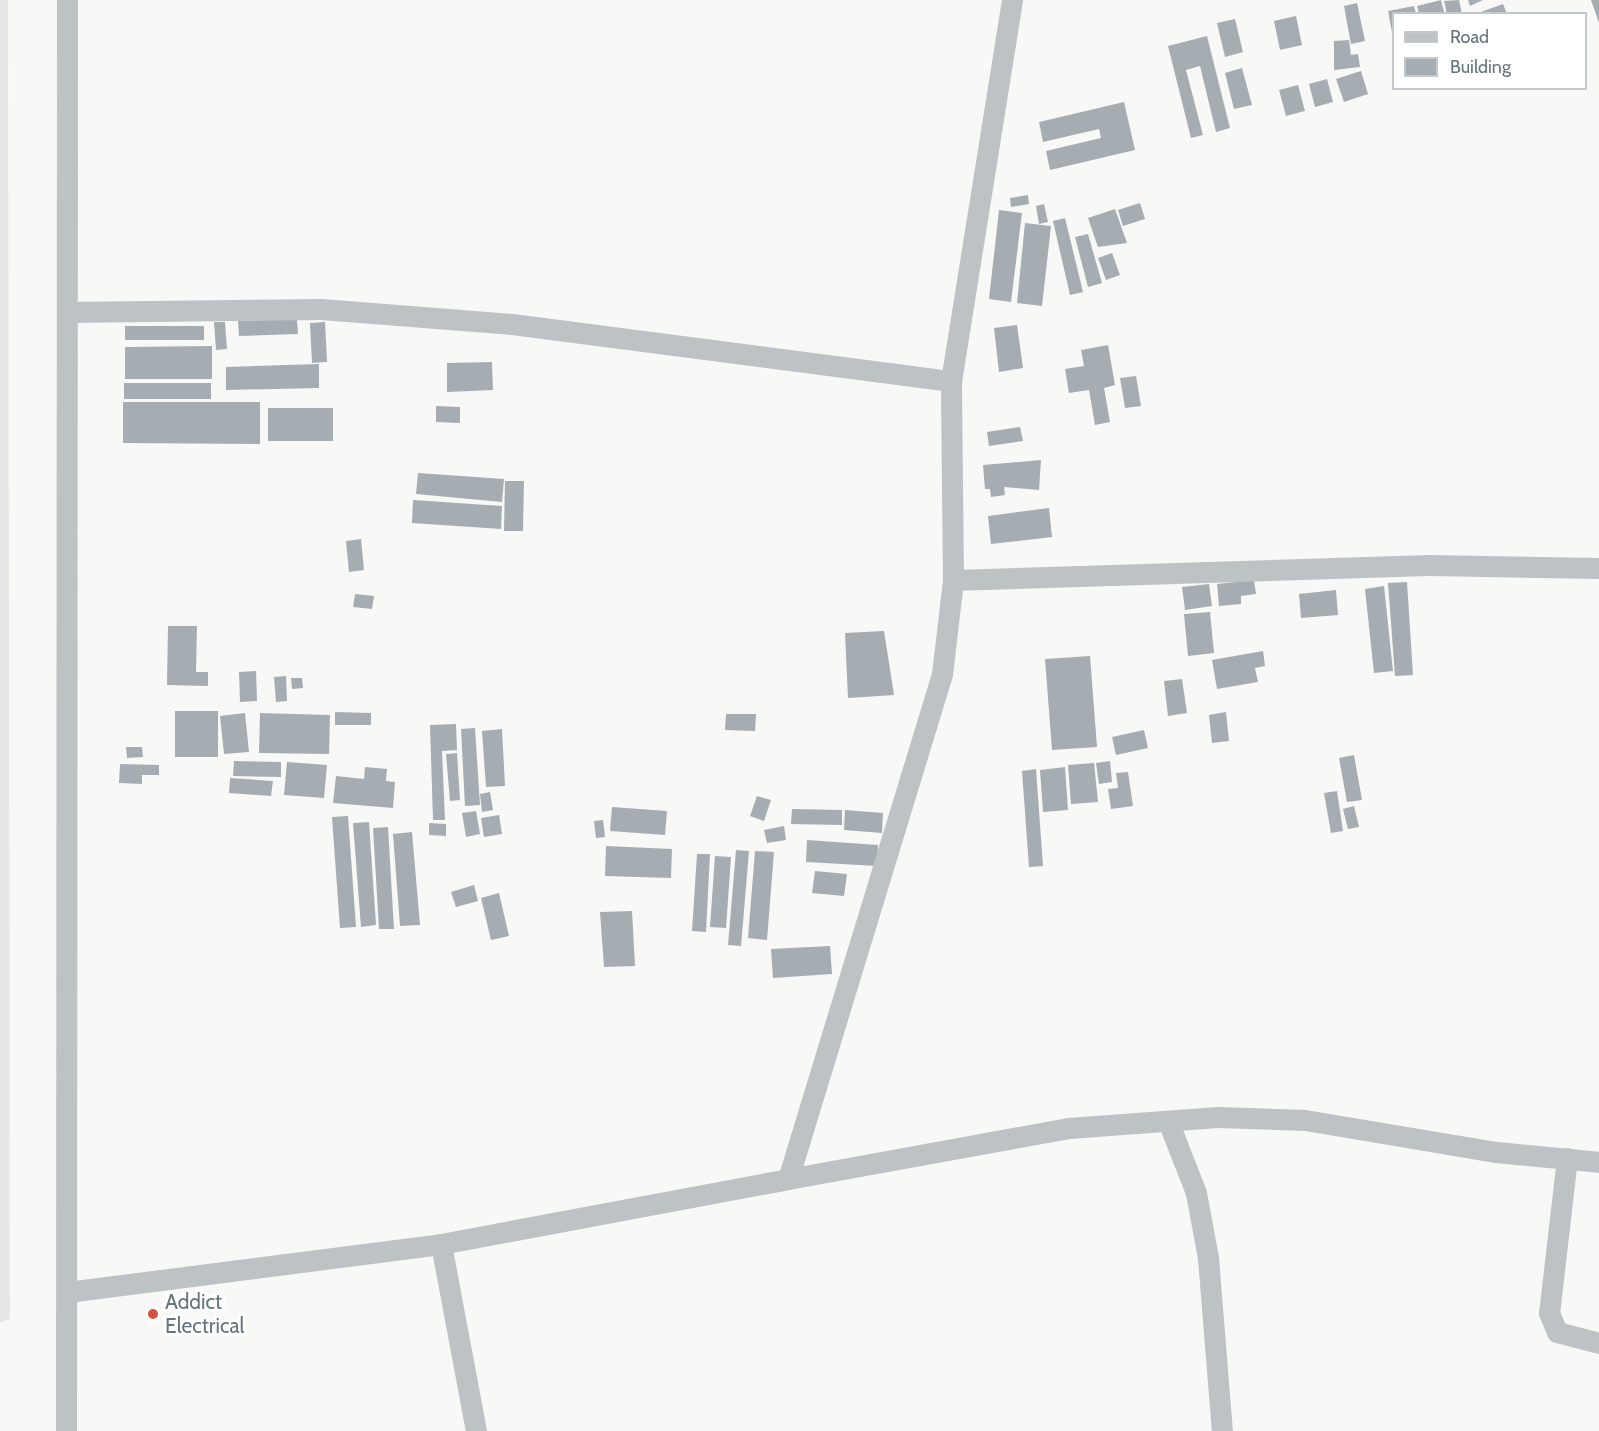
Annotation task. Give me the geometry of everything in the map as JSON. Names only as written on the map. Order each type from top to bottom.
[{"type":"street","points":[[66,1431],[67,0]]},
{"type":"street","points":[[788,1179],[928,727],[942,674],[953,580],[951,381],[1012,0]]},
{"type":"street","points":[[67,312],[321,309],[512,324],[951,381]]},
{"type":"street","points":[[953,580],[1429,565],[1599,568]]},
{"type":"street","points":[[67,1292],[441,1244],[1070,1128],[1168,1121],[1305,1120],[1496,1152],[1599,1162]]},
{"type":"street","points":[[1168,1121],[1196,1193],[1208,1258],[1222,1431]]},
{"type":"street","points":[[1567,1158],[1549,1313],[1557,1332],[1599,1343]]},
{"type":"street","points":[[441,1244],[476,1431]]},
{"type":"shaded area","points":[[0,0],[8,0],[10,1319],[0,1323]]},
{"type":"building","points":[[1441,0],[1444,12],[1418,12],[1417,6]]},
{"type":"building","points":[[1459,0],[1462,12],[1447,12],[1444,1]]},
{"type":"building","points":[[1468,0],[1483,0],[1470,6]]},
{"type":"building","points":[[1591,0],[1599,0],[1599,23]]},
{"type":"building","points":[[1357,3],[1365,41],[1351,44],[1344,6]]},
{"type":"building","points":[[1503,4],[1506,12],[1481,12]]},
{"type":"building","points":[[1414,6],[1416,12],[1392,12],[1392,32],[1388,11]]},
{"type":"building","points":[[1296,16],[1302,45],[1280,50],[1274,21]]},
{"type":"building","points":[[1235,19],[1243,52],[1225,57],[1217,23]]},
{"type":"building","points":[[1207,36],[1230,128],[1216,132],[1200,66],[1186,70],[1203,135],[1191,138],[1168,46]]},
{"type":"building","points":[[1349,40],[1351,55],[1358,54],[1360,67],[1334,70],[1334,41]]},
{"type":"building","points":[[1242,68],[1252,105],[1234,109],[1225,73]]},
{"type":"building","points":[[1361,71],[1368,94],[1344,102],[1336,79]]},
{"type":"building","points":[[1327,79],[1333,102],[1315,107],[1309,84]]},
{"type":"building","points":[[1298,85],[1305,111],[1286,116],[1279,90]]},
{"type":"building","points":[[1124,102],[1135,150],[1050,170],[1046,151],[1101,138],[1099,129],[1043,142],[1039,122]]},
{"type":"building","points":[[1028,195],[1029,204],[1011,207],[1010,198]]},
{"type":"building","points":[[1140,203],[1145,219],[1123,226],[1118,210]]},
{"type":"building","points":[[1044,204],[1048,222],[1039,224],[1036,206]]},
{"type":"building","points":[[1115,209],[1127,243],[1098,247],[1088,218]]},
{"type":"building","points":[[999,210],[1022,213],[1011,302],[989,299]]},
{"type":"building","points":[[1065,218],[1083,292],[1070,295],[1053,221]]},
{"type":"building","points":[[1025,223],[1051,226],[1042,306],[1017,303]]},
{"type":"building","points":[[1088,234],[1102,283],[1088,287],[1075,237]]},
{"type":"building","points":[[1112,253],[1120,275],[1106,280],[1098,258]]},
{"type":"building","points":[[297,319],[298,334],[239,336],[238,321]]},
{"type":"building","points":[[214,322],[225,322],[227,349],[216,350]]},
{"type":"building","points":[[325,322],[327,362],[312,363],[310,323]]},
{"type":"building","points":[[1017,325],[1023,368],[999,372],[994,328]]},
{"type":"building","points":[[125,326],[204,326],[204,340],[125,340]]},
{"type":"building","points":[[1108,345],[1115,385],[1104,388],[1110,422],[1095,425],[1089,390],[1069,393],[1065,369],[1084,366],[1081,350]]},
{"type":"building","points":[[212,346],[212,379],[125,379],[125,347]]},
{"type":"building","points":[[492,362],[493,390],[447,392],[447,363]]},
{"type":"building","points":[[319,364],[319,388],[226,390],[226,367]]},
{"type":"building","points":[[1136,376],[1141,406],[1125,408],[1120,378]]},
{"type":"building","points":[[124,383],[211,383],[211,399],[124,399]]},
{"type":"building","points":[[123,402],[260,402],[260,444],[123,443]]},
{"type":"building","points":[[436,406],[460,407],[460,423],[436,422]]},
{"type":"building","points":[[268,408],[333,408],[333,441],[268,441]]},
{"type":"building","points":[[1020,427],[1023,441],[989,446],[987,432]]},
{"type":"building","points":[[1041,460],[1039,490],[1004,487],[1005,495],[991,497],[990,489],[985,489],[983,465]]},
{"type":"building","points":[[418,473],[504,479],[502,502],[416,494]]},
{"type":"building","points":[[505,481],[524,481],[523,531],[504,531]]},
{"type":"building","points":[[413,500],[502,506],[501,529],[412,523]]},
{"type":"building","points":[[1049,508],[1052,537],[991,544],[988,516]]},
{"type":"building","points":[[361,539],[364,570],[349,572],[346,541]]},
{"type":"building","points":[[1254,580],[1256,594],[1241,596],[1241,604],[1219,606],[1217,584]]},
{"type":"building","points":[[1407,582],[1413,675],[1395,676],[1388,583]]},
{"type":"building","points":[[1209,584],[1212,606],[1185,610],[1182,587]]},
{"type":"building","points":[[1384,586],[1393,671],[1374,673],[1365,589]]},
{"type":"building","points":[[1336,590],[1338,615],[1301,618],[1299,594]]},
{"type":"building","points":[[355,594],[374,596],[372,609],[353,607]]},
{"type":"building","points":[[1210,612],[1214,653],[1188,656],[1184,614]]},
{"type":"building","points":[[168,626],[197,626],[196,672],[208,672],[208,686],[167,685]]},
{"type":"building","points":[[884,631],[894,695],[848,698],[845,633]]},
{"type":"building","points":[[1263,651],[1265,666],[1255,668],[1258,682],[1217,689],[1212,660]]},
{"type":"building","points":[[1090,656],[1097,747],[1052,750],[1045,659]]},
{"type":"building","points":[[256,671],[257,701],[240,702],[239,672]]},
{"type":"building","points":[[286,676],[287,701],[276,702],[274,677]]},
{"type":"building","points":[[291,678],[302,678],[303,688],[292,689]]},
{"type":"building","points":[[1182,679],[1187,713],[1168,716],[1164,681]]},
{"type":"building","points":[[175,711],[218,711],[218,757],[175,757]]},
{"type":"building","points":[[335,712],[371,713],[371,725],[335,725]]},
{"type":"building","points":[[1226,712],[1229,741],[1212,743],[1209,715]]},
{"type":"building","points":[[245,713],[249,752],[224,754],[220,716]]},
{"type":"building","points":[[260,713],[330,715],[329,754],[259,753]]},
{"type":"building","points":[[726,714],[756,714],[755,731],[725,730]]},
{"type":"building","points":[[456,724],[457,750],[442,751],[445,820],[433,820],[430,725]]},
{"type":"building","points":[[475,728],[480,805],[465,806],[461,729]]},
{"type":"building","points":[[502,729],[505,786],[486,787],[482,731]]},
{"type":"building","points":[[1144,730],[1148,748],[1116,755],[1112,737]]},
{"type":"building","points":[[126,747],[142,747],[143,757],[127,758]]},
{"type":"building","points":[[457,753],[460,800],[450,801],[446,754]]},
{"type":"building","points":[[1354,755],[1362,800],[1347,802],[1339,758]]},
{"type":"building","points":[[234,761],[281,762],[281,777],[233,776]]},
{"type":"building","points":[[1110,761],[1112,782],[1099,784],[1096,763]]},
{"type":"building","points":[[287,762],[327,765],[324,798],[284,795]]},
{"type":"building","points":[[1094,763],[1098,802],[1071,804],[1068,765]]},
{"type":"building","points":[[120,764],[159,765],[159,775],[142,775],[142,784],[119,783]]},
{"type":"building","points":[[365,767],[387,769],[386,781],[395,782],[393,808],[333,803],[336,776],[364,779]]},
{"type":"building","points":[[1065,767],[1068,810],[1043,812],[1040,770]]},
{"type":"building","points":[[1036,769],[1043,866],[1029,867],[1022,771]]},
{"type":"building","points":[[1128,772],[1133,806],[1111,809],[1108,789],[1118,788],[1116,773]]},
{"type":"building","points":[[230,778],[273,781],[271,796],[229,793]]},
{"type":"building","points":[[1337,791],[1343,831],[1331,833],[1324,793]]},
{"type":"building","points":[[490,792],[493,810],[482,812],[480,794]]},
{"type":"building","points":[[757,796],[771,800],[764,821],[750,816]]},
{"type":"building","points":[[1354,806],[1359,827],[1348,829],[1343,809]]},
{"type":"building","points":[[612,807],[667,811],[665,835],[610,831]]},
{"type":"building","points":[[792,809],[842,810],[842,825],[791,824]]},
{"type":"building","points":[[845,810],[883,813],[882,833],[844,830]]},
{"type":"building","points":[[476,811],[480,834],[466,837],[462,813]]},
{"type":"building","points":[[499,815],[502,834],[484,837],[481,818]]},
{"type":"building","points":[[348,816],[356,927],[340,928],[332,817]]},
{"type":"building","points":[[603,820],[605,837],[596,838],[594,821]]},
{"type":"building","points":[[369,822],[376,925],[361,927],[353,823]]},
{"type":"building","points":[[429,823],[446,824],[446,836],[429,835]]},
{"type":"building","points":[[784,826],[786,840],[767,843],[764,830]]},
{"type":"building","points":[[388,827],[394,929],[379,929],[373,828]]},
{"type":"building","points":[[412,832],[420,925],[400,926],[393,834]]},
{"type":"building","points":[[807,840],[878,845],[877,866],[806,862]]},
{"type":"building","points":[[606,846],[672,849],[671,878],[605,876]]},
{"type":"building","points":[[736,850],[749,851],[741,946],[728,945]]},
{"type":"building","points":[[755,851],[774,852],[767,940],[748,938]]},
{"type":"building","points":[[697,854],[710,854],[706,932],[692,931]]},
{"type":"building","points":[[715,856],[731,857],[726,928],[710,927]]},
{"type":"building","points":[[815,871],[847,874],[844,896],[812,893]]},
{"type":"building","points":[[474,885],[478,901],[456,907],[451,892]]},
{"type":"building","points":[[499,893],[509,936],[491,940],[481,898]]},
{"type":"building","points":[[632,911],[635,966],[604,967],[600,912]]},
{"type":"building","points":[[830,946],[832,974],[773,978],[771,949]]},
{"type":"place","name":"Addict Electrical","points":[[153,1314]]}]
